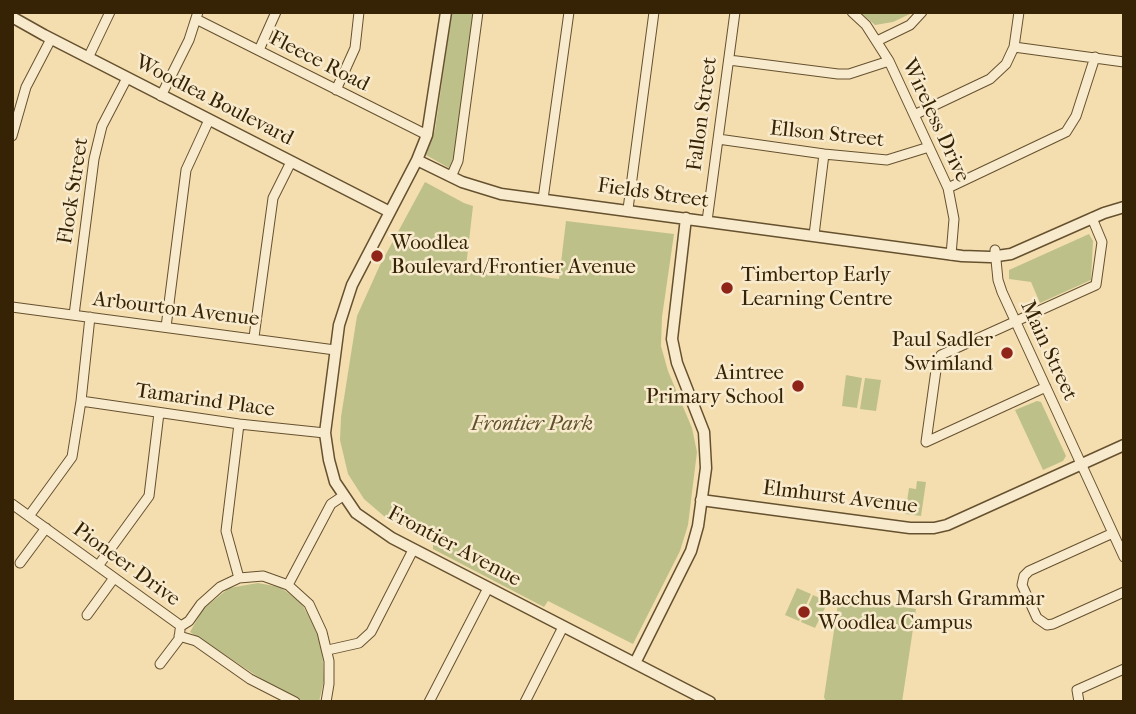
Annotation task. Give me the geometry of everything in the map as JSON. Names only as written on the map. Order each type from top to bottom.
[{"type":"street","points":[[88,58],[110,12]]},
{"type":"street","points":[[258,50],[276,12]]},
{"type":"street","points":[[336,90],[355,48],[359,12]]},
{"type":"street","name":"Frontier Avenue","points":[[446,12],[427,135],[344,305],[335,350],[325,433],[335,482],[356,513],[413,550],[710,702]]},
{"type":"street","points":[[451,177],[458,162],[478,12]]},
{"type":"street","points":[[543,199],[569,12]]},
{"type":"street","points":[[628,209],[654,12]]},
{"type":"street","name":"Fallon Street","points":[[707,221],[735,12]]},
{"type":"street","name":"Wireless Drive","points":[[852,12],[866,25],[889,61],[948,188],[954,219],[951,252]]},
{"type":"street","points":[[877,41],[909,25],[922,12]]},
{"type":"street","points":[[914,116],[990,79],[1006,64],[1014,47],[1019,12]]},
{"type":"street","name":"Woodlea Boulevard","points":[[15,15],[51,39],[390,212]]},
{"type":"street","points":[[161,96],[189,40],[197,16]]},
{"type":"street","name":"Fleece Road","points":[[197,16],[258,50],[427,135]]},
{"type":"street","points":[[12,136],[26,87],[51,39]]},
{"type":"street","points":[[1014,47],[1124,62]]},
{"type":"street","points":[[948,188],[1066,132],[1076,116],[1095,57]]},
{"type":"street","points":[[729,60],[838,74],[849,74],[889,61]]},
{"type":"street","name":"Flock Street","points":[[74,315],[94,159],[103,127],[127,78]]},
{"type":"street","points":[[166,327],[186,170],[209,121]]},
{"type":"street","name":"Ellson Street","points":[[718,139],[887,160],[929,147]]},
{"type":"street","points":[[814,235],[824,154]]},
{"type":"street","name":"Fields Street","points":[[417,160],[488,191],[951,252],[995,253],[1123,207]]},
{"type":"street","points":[[254,338],[273,198],[291,162]]},
{"type":"street","points":[[635,663],[691,551],[706,468],[706,441],[677,363],[672,339],[686,218]]},
{"type":"street","points":[[1046,387],[926,442],[936,370],[941,355],[1096,285],[1102,242],[1092,218]]},
{"type":"street","name":"Main Street","points":[[995,253],[998,280],[1124,557]]},
{"type":"street","name":"Arbourton Avenue","points":[[12,307],[335,350]]},
{"type":"street","points":[[29,516],[72,457],[90,317]]},
{"type":"street","name":"Tamarind Place","points":[[81,401],[239,424],[325,433]]},
{"type":"street","points":[[98,566],[149,496],[159,413]]},
{"type":"street","points":[[239,424],[226,531],[239,578],[263,576],[288,586],[309,604],[328,650],[329,684],[326,702]]},
{"type":"street","name":"Elmhurst Avenue","points":[[701,500],[910,528],[934,528],[947,525],[1124,445]]},
{"type":"street","points":[[288,586],[331,504],[343,496]]},
{"type":"street","name":"Pioneer Drive","points":[[12,504],[114,578],[180,631],[201,604],[220,587],[239,578]]},
{"type":"street","points":[[20,563],[46,528]]},
{"type":"street","points":[[1113,533],[1027,572],[1022,585],[1037,618],[1047,625],[1124,592]]},
{"type":"street","points":[[328,650],[359,643],[371,632],[413,550]]},
{"type":"street","points":[[87,615],[114,578]]},
{"type":"street","points":[[429,702],[488,588]]},
{"type":"street","points":[[525,702],[563,626]]},
{"type":"street","points":[[160,664],[180,631],[250,679],[295,702]]},
{"type":"street","points":[[1079,702],[1077,690],[1124,669]]},
{"type":"green space","points":[[452,12],[474,12],[454,156],[449,168],[426,155],[435,130]]},
{"type":"green space","points":[[860,12],[914,12],[893,22],[875,25]]},
{"type":"green space","name":"Frontier Park","points":[[425,182],[473,206],[466,267],[559,279],[566,221],[674,234],[662,317],[661,346],[668,371],[692,428],[697,452],[688,525],[680,551],[633,644],[548,601],[544,607],[433,549],[433,534],[410,530],[385,517],[364,499],[348,474],[340,440],[341,417],[357,316],[380,265]]},
{"type":"green space","points":[[1089,234],[1093,241],[1091,280],[1040,303],[1031,282],[1009,279],[1009,270]]},
{"type":"green space","points":[[846,375],[862,378],[857,408],[842,406]]},
{"type":"green space","points":[[865,378],[881,380],[876,411],[860,409]]},
{"type":"green space","points":[[1037,401],[1041,402],[1066,456],[1063,461],[1043,470],[1015,410]]},
{"type":"green space","points":[[917,481],[926,482],[921,516],[905,514],[909,488],[916,489]]},
{"type":"green space","points":[[258,583],[280,587],[295,598],[303,606],[317,631],[322,648],[324,680],[319,702],[303,702],[263,680],[190,632],[203,609],[229,588]]},
{"type":"green space","points":[[797,588],[811,594],[799,621],[785,615]]},
{"type":"green space","points":[[813,595],[828,602],[815,628],[801,622]]},
{"type":"green space","points":[[839,597],[916,609],[902,702],[826,702],[824,697]]},
{"type":"place","name":"Woodlea Boulevard/Frontier Avenue","points":[[377,256]]},
{"type":"place","name":"Timbertop Early Learning Centre","points":[[727,288]]},
{"type":"place","name":"Paul Sadler Swimland","points":[[1007,353]]},
{"type":"place","name":"Aintree Primary School","points":[[798,386]]},
{"type":"place","name":"Bacchus Marsh Grammar Woodlea Campus","points":[[804,612]]}]
